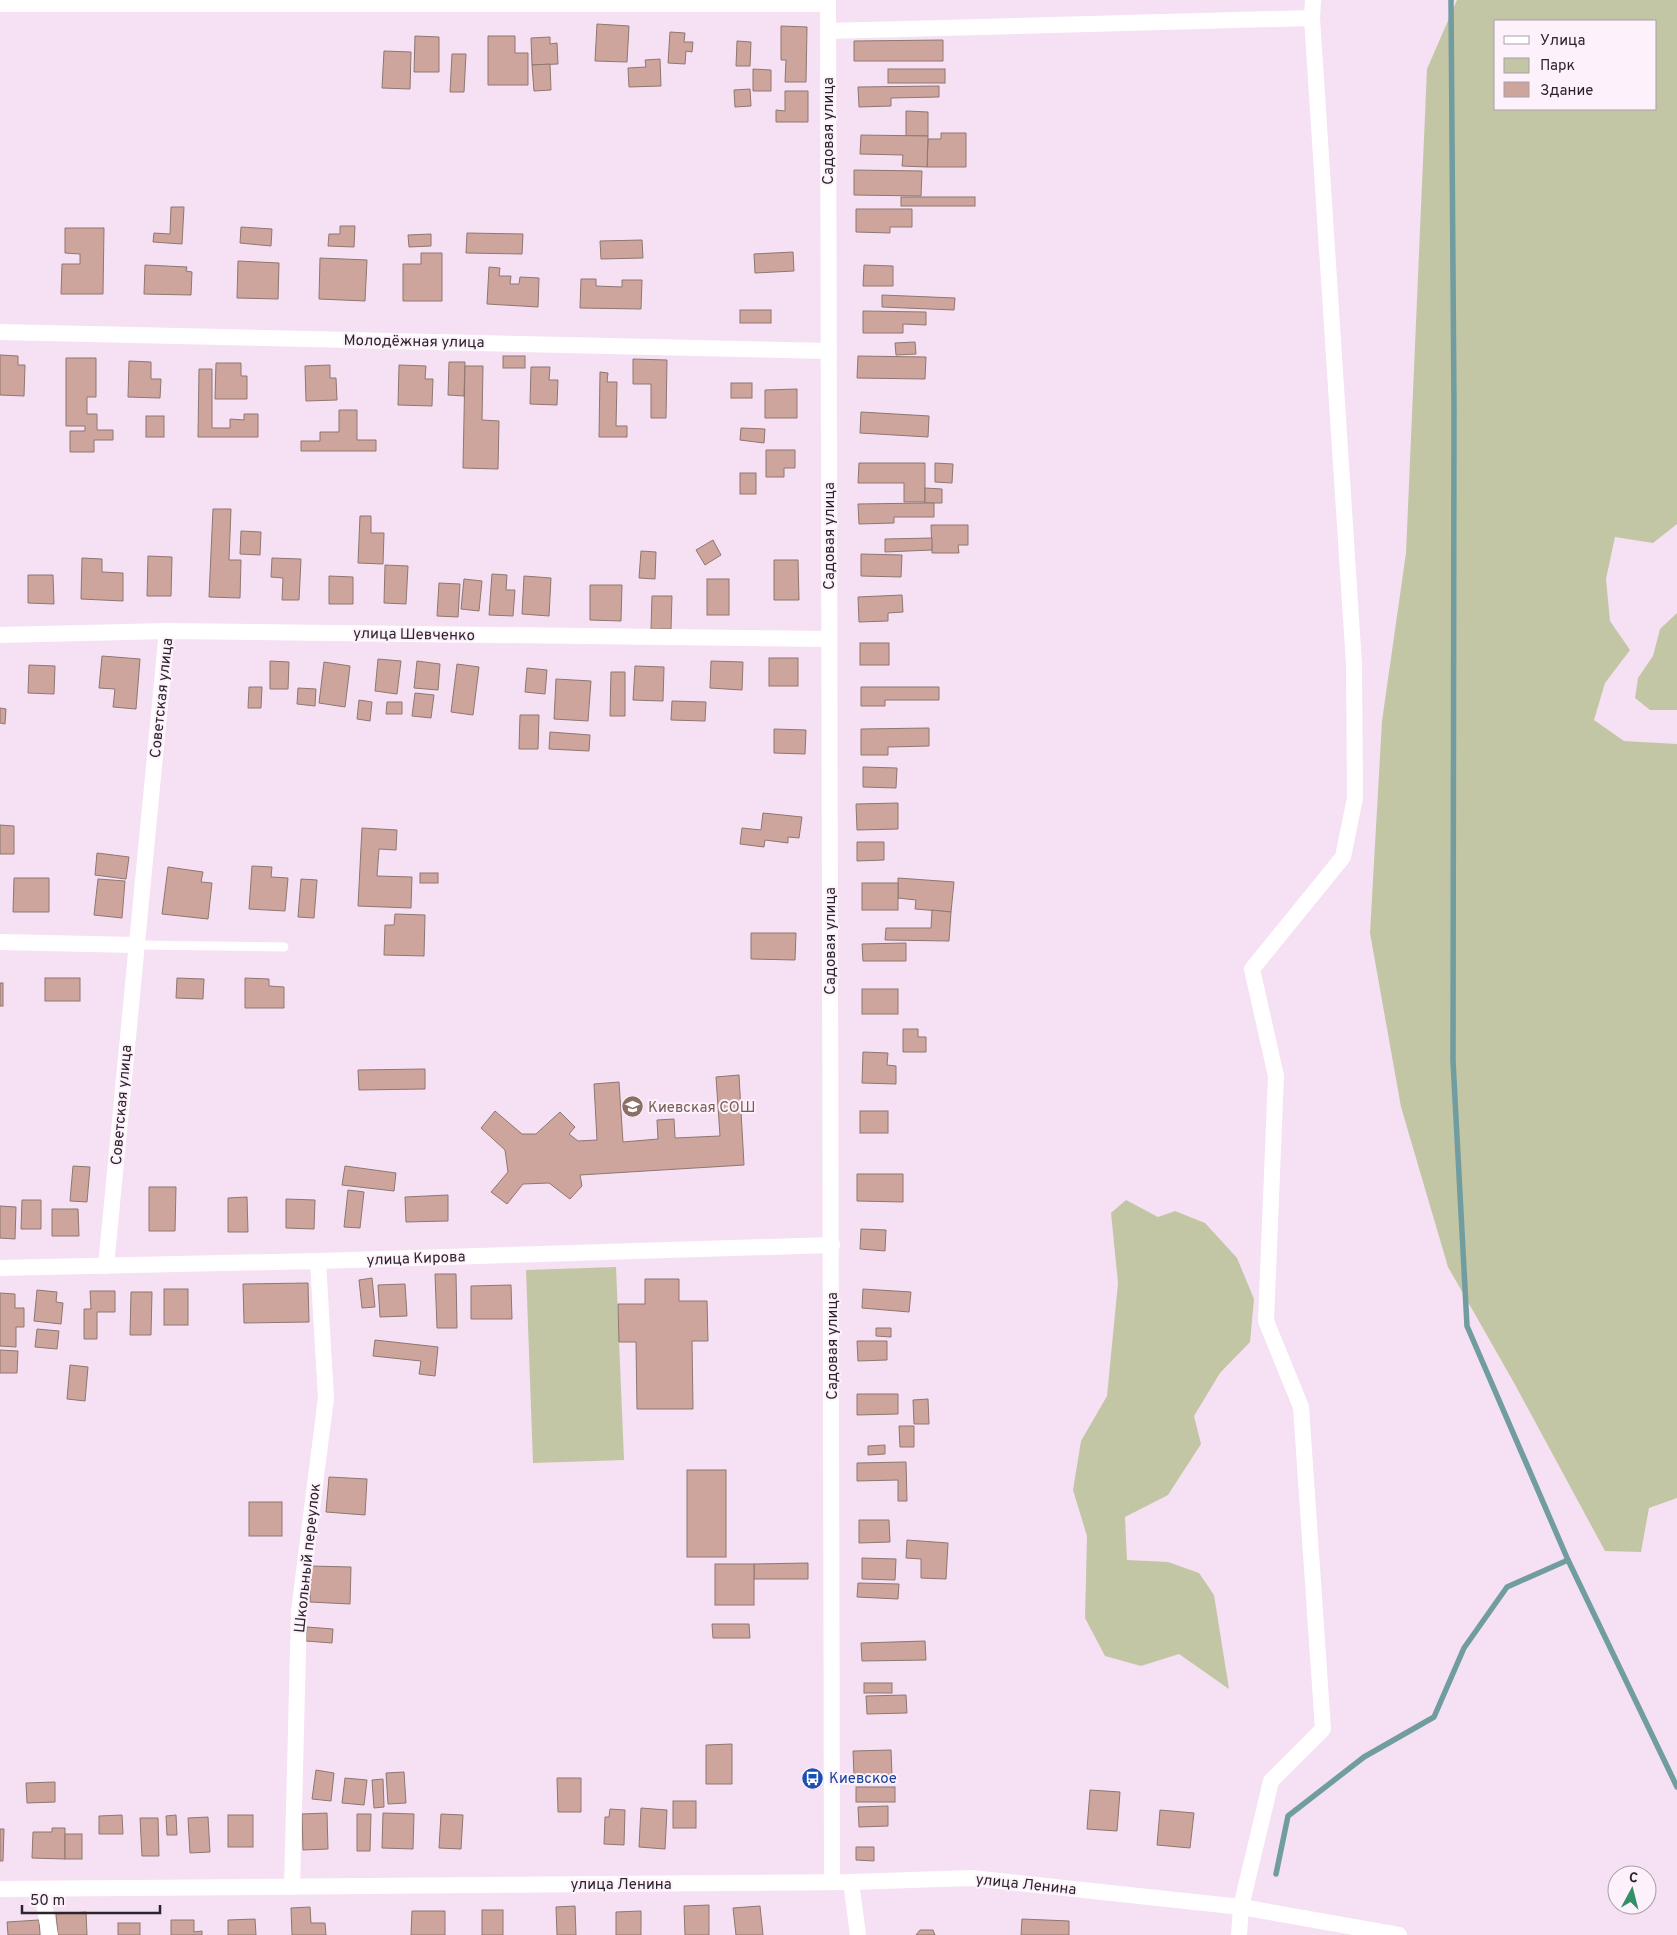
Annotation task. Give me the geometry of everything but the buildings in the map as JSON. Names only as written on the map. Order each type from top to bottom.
[{"type":"street","points":[[1239,1935],[1241,1907],[1271,1781],[1323,1729],[1301,1407],[1266,1321],[1276,1076],[1252,968],[1344,857],[1355,798],[1354,664],[1312,18],[1313,0]]},
{"type":"street","points":[[0,4],[828,2]]},
{"type":"street","name":"Садовая улица","points":[[828,2],[832,1882]]},
{"type":"street","points":[[828,31],[1312,18]]},
{"type":"street","name":"Молодёжная улица","points":[[0,332],[828,351]]},
{"type":"street","name":"улица Шевченко","points":[[0,635],[167,631],[829,639]]},
{"type":"street","name":"Советская улица","points":[[106,1266],[167,631]]},
{"type":"street","points":[[0,942],[136,945]]},
{"type":"street","name":"улица Кирова","points":[[0,1268],[318,1261],[832,1245]]},
{"type":"street","name":"Школьный переулок","points":[[292,1887],[298,1611],[326,1398],[318,1261]]},
{"type":"street","name":"улица Ленина","points":[[0,1889],[851,1882],[972,1878],[1241,1907],[1399,1935]]},
{"type":"street","points":[[851,1882],[858,1935]]},
{"type":"street","points":[[41,1889],[50,1935]]},
{"type":"lane","points":[[136,945],[284,947]]},
{"type":"green space","points":[[1457,0],[1677,0],[1677,524],[1653,543],[1615,537],[1606,579],[1610,621],[1630,650],[1605,683],[1594,720],[1624,741],[1677,744],[1677,1498],[1649,1508],[1641,1552],[1605,1551],[1513,1381],[1448,1267],[1401,1107],[1370,933],[1382,721],[1406,553],[1427,69]]},
{"type":"green space","points":[[1677,613],[1677,710],[1650,710],[1635,698],[1638,678],[1653,656],[1660,629]]},
{"type":"green space","points":[[1126,1200],[1158,1217],[1175,1211],[1205,1223],[1237,1258],[1254,1299],[1250,1342],[1220,1373],[1194,1416],[1201,1444],[1168,1495],[1125,1517],[1127,1560],[1168,1562],[1199,1573],[1214,1595],[1229,1689],[1179,1654],[1141,1666],[1105,1656],[1085,1618],[1087,1536],[1073,1490],[1081,1441],[1107,1396],[1118,1283],[1111,1213]]},
{"type":"green space","points":[[616,1267],[624,1460],[533,1463],[526,1270]]},
{"type":"waterway","points":[[1451,0],[1454,407],[1453,1061],[1467,1326],[1568,1560]]},
{"type":"waterway","points":[[1276,1874],[1288,1816],[1364,1757],[1434,1717],[1464,1648],[1507,1587],[1568,1560],[1677,1787]]},
{"type":"place","name":"Киевская СОШ","points":[[632,1107]]},
{"type":"place","name":"Киевское","points":[[813,1778]]}]
